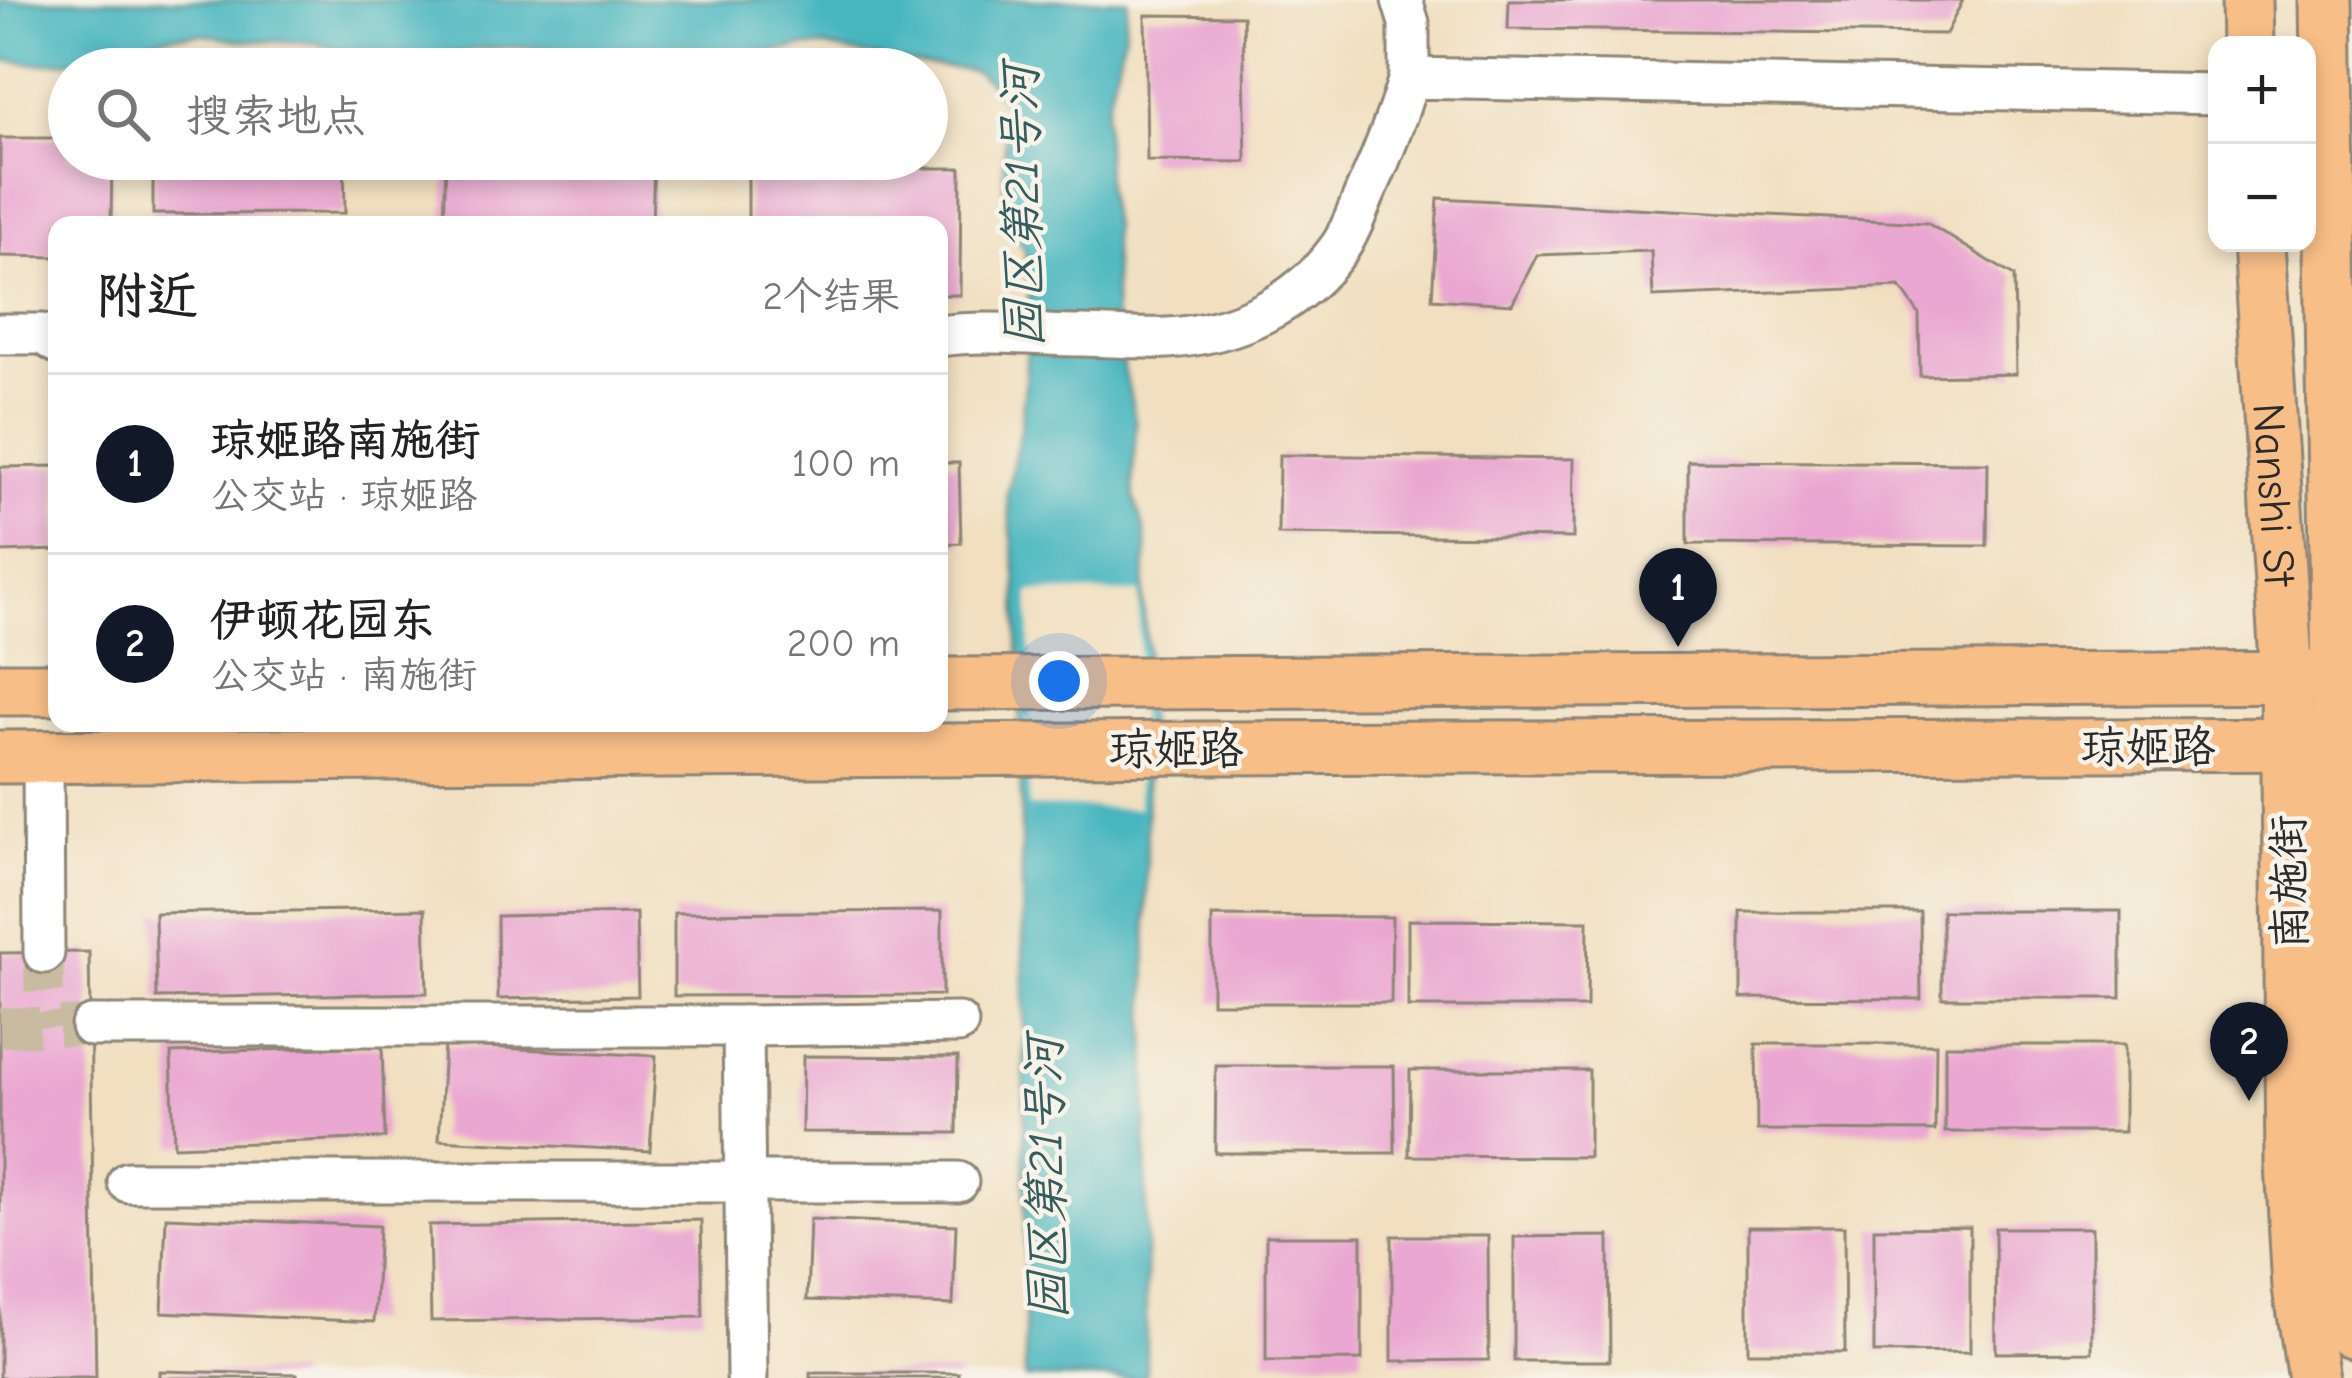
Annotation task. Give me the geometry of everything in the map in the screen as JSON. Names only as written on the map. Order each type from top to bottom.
[{"type":"main road","points":[[2247,0],[2248,36]]},
{"type":"main road","name":"Nanshi St","points":[[2326,0],[2345,744]]},
{"type":"main road","name":"Nanshi St","points":[[2260,252],[2287,677],[2287,746]]},
{"type":"main road","name":"琼姬路","points":[[963,684],[2345,678]]},
{"type":"main road","points":[[0,689],[48,689]]},
{"type":"main road","name":"琼姬路","points":[[22,756],[2345,744]]},
{"type":"main road","name":"南施街","points":[[2345,744],[2339,1170],[2352,1331]]},
{"type":"main road","name":"南施街","points":[[2287,746],[2292,1164],[2299,1288],[2313,1378]]},
{"type":"street","points":[[948,335],[1168,338],[1261,317],[1284,302],[1340,247],[1384,155],[1409,78],[1409,23],[1402,0]]},
{"type":"street","points":[[1409,78],[2208,94]]},
{"type":"street","points":[[0,334],[48,334]]},
{"type":"street","points":[[22,756],[44,953]]},
{"type":"street","points":[[91,1026],[958,1023]]},
{"type":"street","points":[[743,1026],[747,1378]]},
{"type":"street","points":[[128,1182],[958,1182]]},
{"type":"water","name":"园区第21号河","points":[[0,0],[1128,0],[1105,113],[1115,326],[1136,423],[1134,498],[1147,549],[1143,598],[1147,651],[1146,1378],[1025,1378],[1017,581],[1007,494],[1020,431],[1029,295],[1025,252],[1004,218],[1005,104],[988,81],[976,72],[948,68],[948,48],[333,48],[204,34],[166,36],[127,48],[48,48],[48,63],[0,60]]},
{"type":"pier","points":[[1030,592],[1139,593],[1138,808],[1029,807]]},
{"type":"building","points":[[1509,0],[1963,0],[1946,34],[1508,29]]},
{"type":"building","points":[[1145,15],[1243,16],[1246,162],[1147,161]]},
{"type":"building","points":[[0,138],[48,138],[48,180],[112,180],[111,216],[48,216],[48,257],[0,256]]},
{"type":"building","points":[[948,168],[961,168],[960,295],[948,295],[948,216],[748,216],[748,180],[948,180]]},
{"type":"building","points":[[153,180],[344,180],[345,213],[153,214]]},
{"type":"building","points":[[445,180],[653,180],[652,216],[444,216]]},
{"type":"building","points":[[1438,198],[1927,223],[2014,276],[2016,374],[1920,376],[1919,314],[1900,287],[1653,297],[1651,251],[1537,255],[1512,304],[1432,299]]},
{"type":"building","points":[[1279,455],[1574,459],[1573,538],[1278,534]]},
{"type":"building","points":[[1688,461],[1988,463],[1987,546],[1688,544]]},
{"type":"building","points":[[948,463],[959,463],[961,543],[948,544]]},
{"type":"building","points":[[48,466],[48,550],[0,552],[0,467]]},
{"type":"building","points":[[425,909],[427,993],[157,998],[155,913]]},
{"type":"building","points":[[942,911],[942,995],[674,996],[674,913]]},
{"type":"building","points":[[1942,911],[2121,911],[2121,998],[1942,998]]},
{"type":"building","points":[[1741,912],[1920,912],[1921,999],[1741,998]]},
{"type":"building","points":[[636,913],[638,996],[498,999],[497,916]]},
{"type":"building","points":[[1212,916],[1392,917],[1391,1003],[1212,1003]]},
{"type":"building","points":[[1408,920],[1588,921],[1587,1007],[1408,1007]]},
{"type":"building","points":[[89,952],[96,1378],[0,1378],[0,953]]},
{"type":"building","points":[[1756,1044],[1936,1044],[1935,1131],[1757,1130]]},
{"type":"building","points":[[444,1045],[656,1056],[650,1151],[439,1140]]},
{"type":"building","points":[[1945,1045],[2124,1045],[2124,1132],[1945,1132]]},
{"type":"building","points":[[382,1046],[385,1138],[174,1146],[171,1053]]},
{"type":"building","points":[[803,1056],[958,1057],[957,1133],[802,1132]]},
{"type":"building","points":[[1216,1066],[1394,1066],[1395,1153],[1215,1153]]},
{"type":"building","points":[[1410,1070],[1589,1070],[1589,1157],[1409,1156]]},
{"type":"building","points":[[166,1217],[379,1226],[374,1322],[162,1312]]},
{"type":"building","points":[[810,1219],[956,1225],[953,1305],[807,1300]]},
{"type":"building","points":[[701,1220],[703,1317],[431,1321],[429,1225]]},
{"type":"building","points":[[1748,1227],[1844,1227],[1845,1352],[1748,1352]]},
{"type":"building","points":[[1970,1227],[1970,1352],[1874,1353],[1874,1228]]},
{"type":"building","points":[[1995,1228],[2092,1228],[2092,1352],[1996,1353]]},
{"type":"building","points":[[1266,1236],[1362,1236],[1362,1360],[1266,1361]]},
{"type":"building","points":[[1392,1236],[1488,1236],[1489,1360],[1392,1361]]},
{"type":"building","points":[[1609,1236],[1610,1361],[1514,1361],[1514,1237]]},
{"type":"building","points":[[159,1371],[297,1374],[297,1378],[159,1378]]},
{"type":"building","points":[[810,1373],[959,1373],[959,1378],[810,1378]]},
{"type":"tunnel","points":[[44,953],[44,1027]]},
{"type":"tunnel","points":[[0,1027],[91,1026]]},
{"type":"place","name":"琼姬路南施街","points":[[1678,647]]},
{"type":"place","name":"伊顿花园东","points":[[2249,1101]]}]
